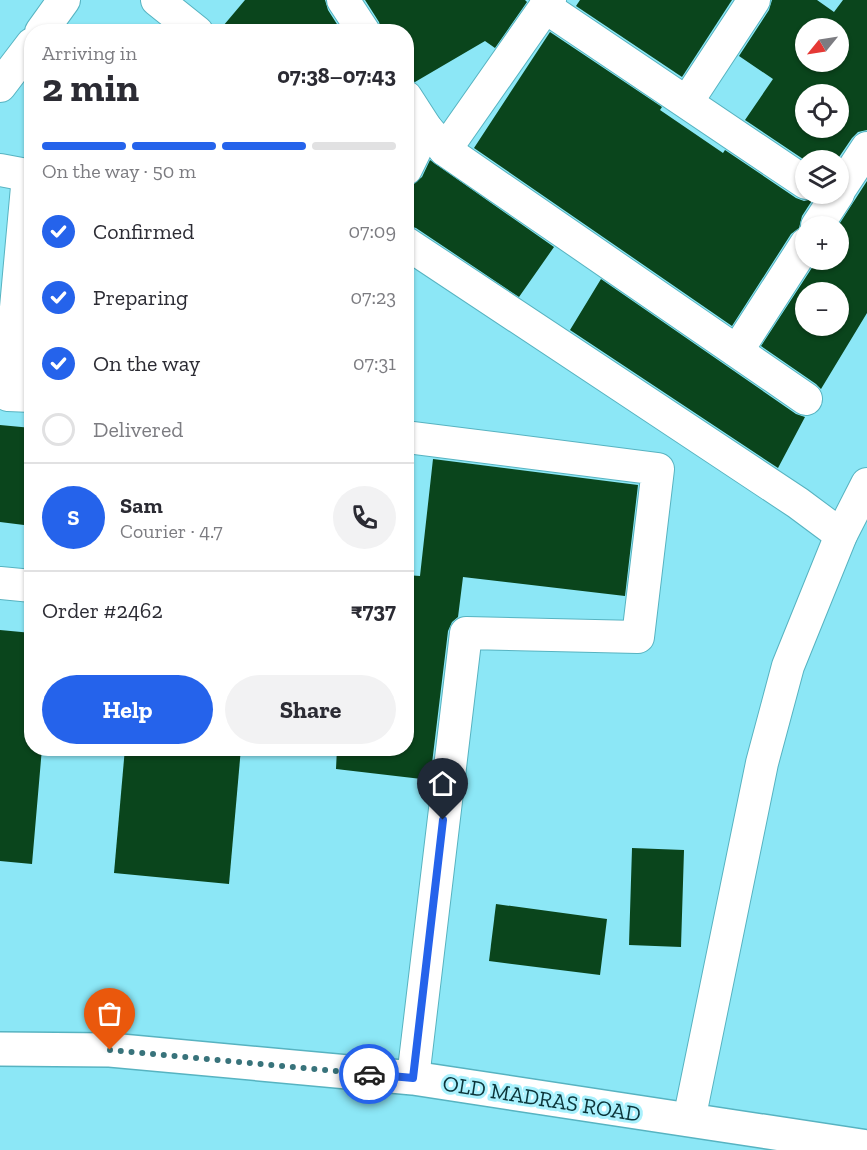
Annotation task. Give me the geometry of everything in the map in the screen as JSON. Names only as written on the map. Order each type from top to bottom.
[{"type":"highway","name":"OLD MADRAS ROAD","points":[[0,1048],[110,1050],[413,1078],[867,1147]]},
{"type":"street","points":[[47,24],[64,0]]},
{"type":"street","points":[[157,0],[187,24]]},
{"type":"street","points":[[343,0],[359,24]]},
{"type":"street","points":[[687,102],[754,0]]},
{"type":"street","points":[[414,161],[436,139],[548,3],[795,176]]},
{"type":"street","points":[[0,86],[24,54]]},
{"type":"street","points":[[414,109],[436,139],[806,399]]},
{"type":"street","points":[[849,173],[867,148]]},
{"type":"street","points":[[20,174],[8,395],[24,396]]},
{"type":"street","points":[[414,248],[788,497],[841,535]]},
{"type":"street","points":[[737,351],[795,261]]},
{"type":"street","points":[[413,1078],[466,633],[638,637],[658,469],[414,438]]},
{"type":"street","points":[[689,1120],[762,763],[789,666],[841,535],[867,484]]},
{"type":"street","points":[[0,583],[24,585]]},
{"type":"building","points":[[245,0],[325,0],[337,24],[225,24]]},
{"type":"building","points":[[365,0],[525,0],[527,2],[495,48],[485,41],[415,82],[414,24],[380,24]]},
{"type":"building","points":[[580,0],[732,0],[682,77],[576,6]]},
{"type":"building","points":[[772,0],[817,0],[834,12],[843,0],[867,0],[867,130],[858,132],[844,150],[795,150],[795,154],[745,120],[773,79],[739,56],[769,10]]},
{"type":"building","points":[[550,32],[662,107],[660,110],[723,153],[725,150],[795,197],[795,204],[810,204],[802,216],[795,216],[795,231],[732,326],[474,148]]},
{"type":"building","points":[[430,160],[554,247],[519,297],[414,227],[414,184],[422,177]]},
{"type":"building","points":[[867,181],[867,313],[821,389],[761,346],[795,294],[795,336],[849,336],[849,282],[803,282],[810,270],[849,270],[849,216],[844,216]]},
{"type":"building","points":[[601,279],[796,414],[805,417],[778,468],[570,330]]},
{"type":"building","points":[[0,425],[24,427],[24,525],[0,522]]},
{"type":"building","points":[[433,459],[638,485],[625,596],[463,577],[458,617],[452,622],[448,631],[430,780],[336,769],[337,756],[414,756],[414,576],[420,576]]},
{"type":"building","points":[[0,630],[24,632],[24,756],[41,756],[32,864],[0,861]]},
{"type":"building","points":[[124,756],[240,756],[229,884],[114,873]]},
{"type":"building","points":[[632,848],[684,850],[681,947],[629,945]]},
{"type":"building","points":[[496,904],[607,919],[600,975],[489,961]]},
{"type":"way so far","points":[[110,1050],[369,1074]]},
{"type":"route","points":[[369,1074],[413,1078],[443,820]]}]
